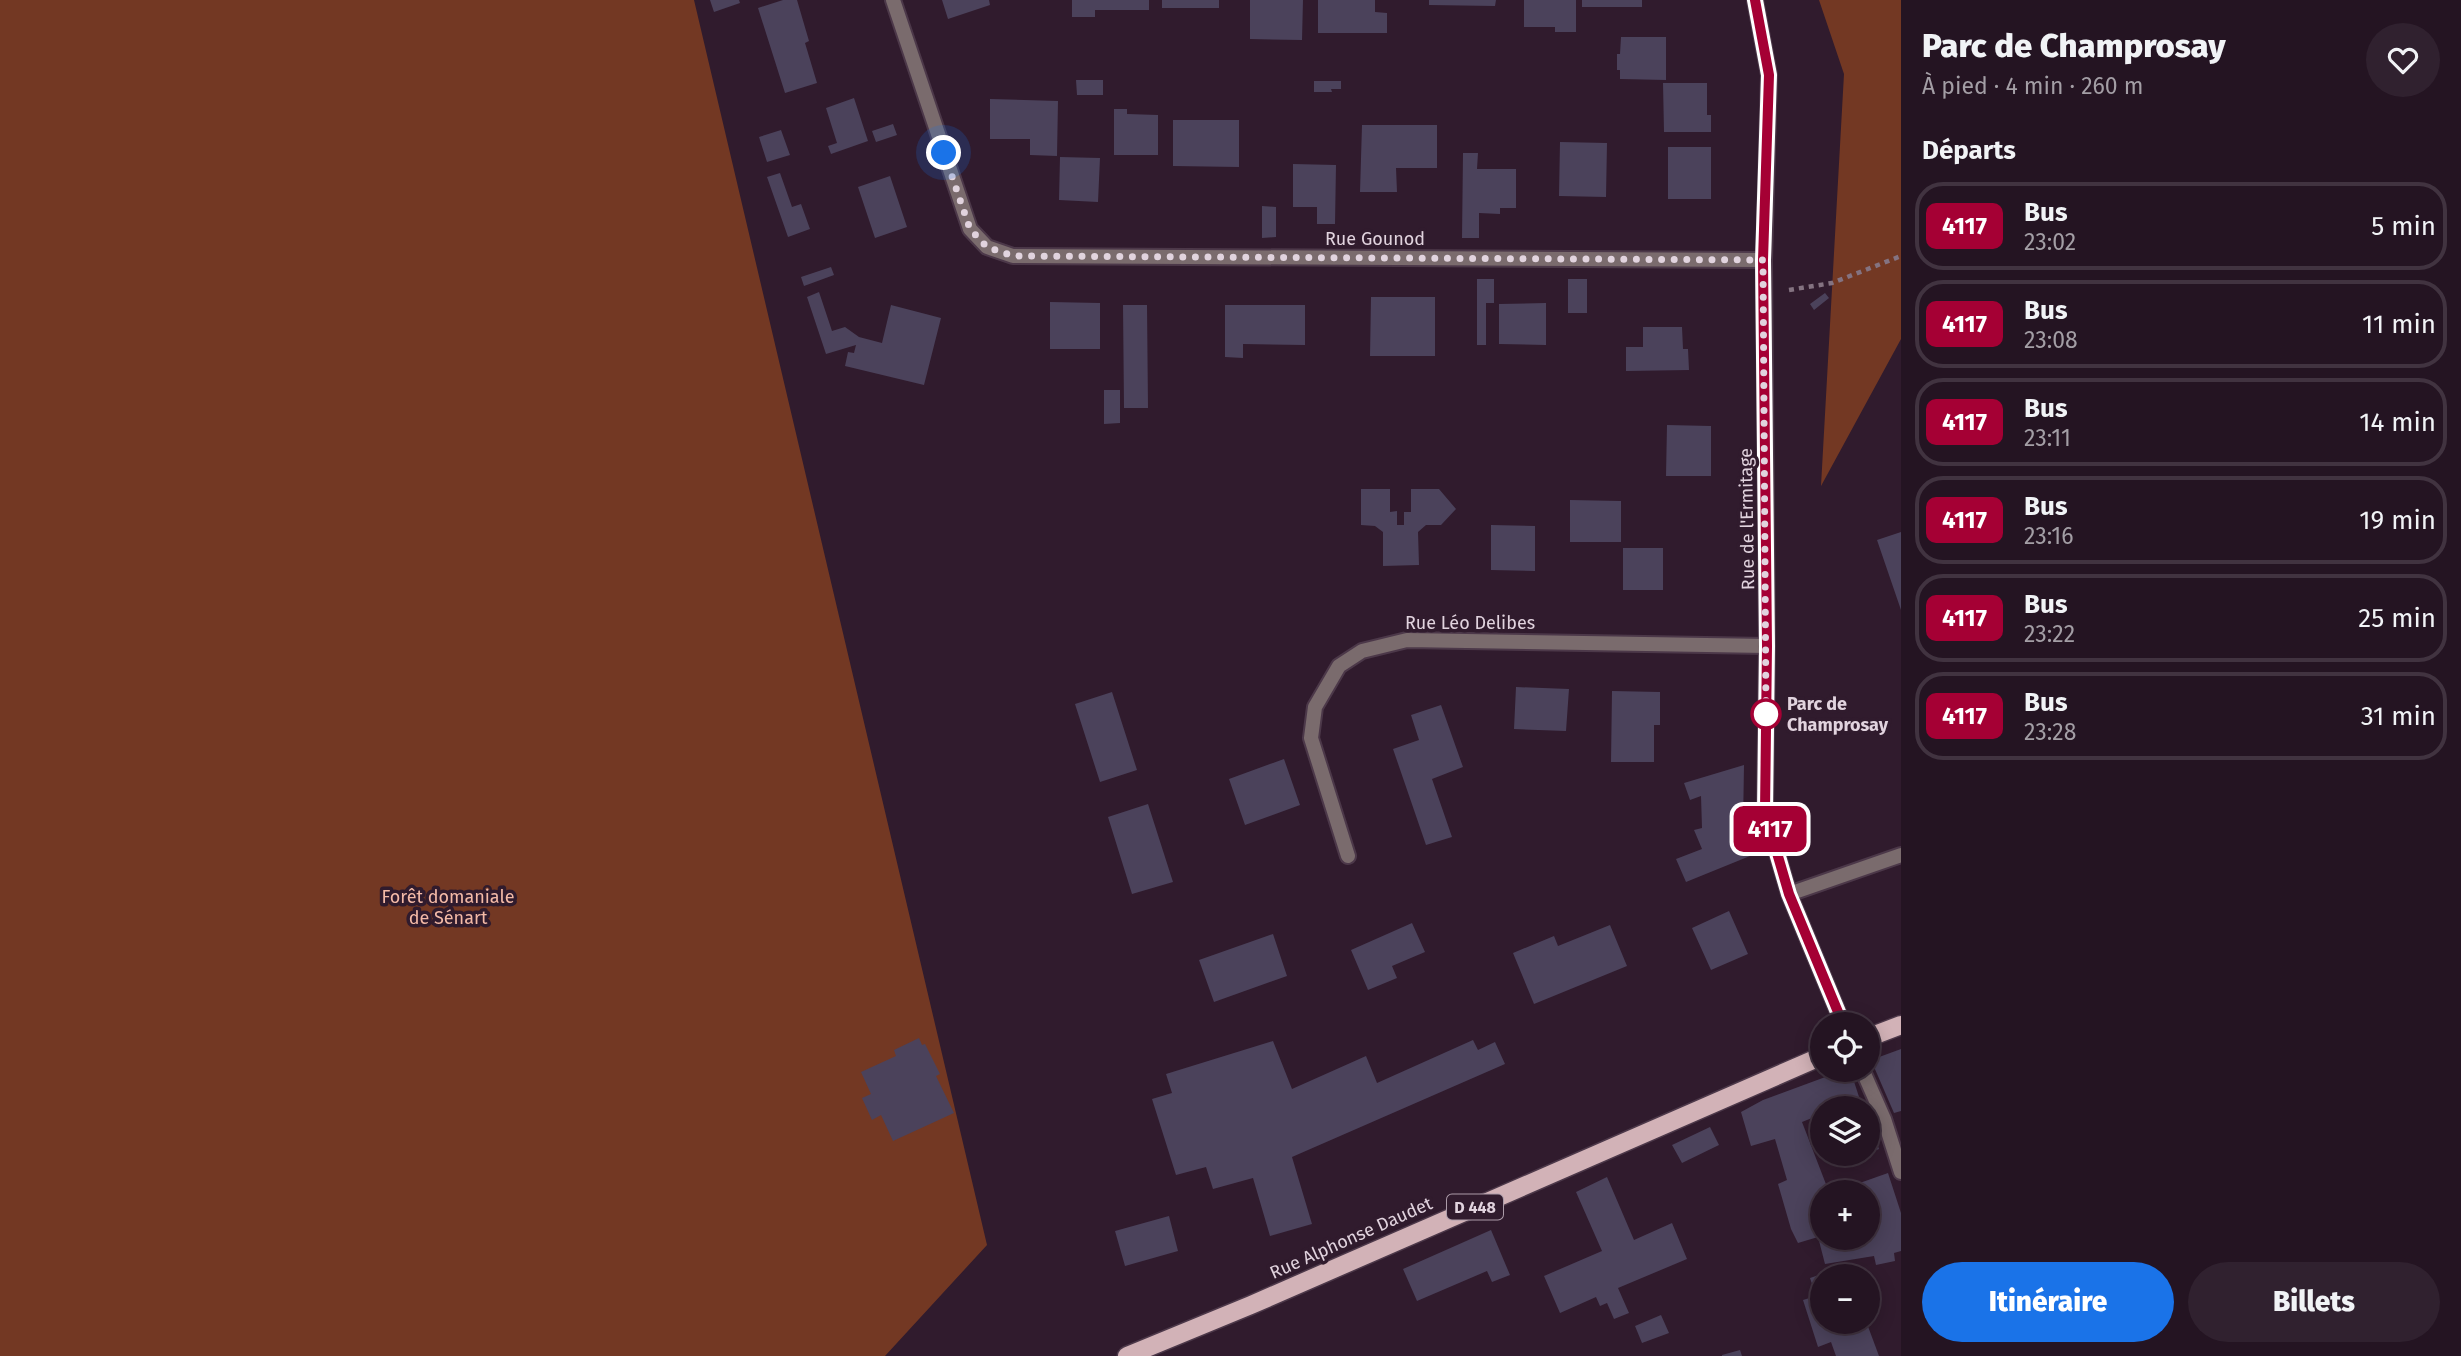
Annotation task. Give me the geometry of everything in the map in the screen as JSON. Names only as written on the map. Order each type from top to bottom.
[{"type":"main road","points":[[1880,1033],[1901,1025]]},
{"type":"main road","name":"Rue Alphonse Daudet","points":[[1128,1356],[1810,1061]]},
{"type":"street","name":"Rue Gounod","points":[[893,0],[970,229],[987,247],[1013,256],[1763,260]]},
{"type":"street","name":"Rue de l'Ermitage","points":[[1755,0],[1769,75],[1763,260],[1767,646],[1765,812],[1789,894],[1838,1012]]},
{"type":"street","name":"Rue Léo Delibes","points":[[1348,856],[1311,738],[1315,707],[1339,666],[1362,651],[1407,640],[1767,646]]},
{"type":"street","points":[[1789,894],[1901,855]]},
{"type":"street","points":[[1868,1082],[1884,1119],[1901,1172]]},
{"type":"path","points":[[1763,293],[1832,284],[1901,256]]},
{"type":"green space","name":"Forêt domaniale de Sénart","points":[[0,0],[694,0],[987,1245],[885,1356],[0,1356]]},
{"type":"green space","points":[[1819,0],[1901,0],[1901,339],[1821,486],[1844,74]]},
{"type":"building","points":[[710,0],[739,0],[740,3],[714,12]]},
{"type":"building","points":[[783,0],[797,0],[809,41],[805,43],[817,83],[785,93],[758,8]]},
{"type":"building","points":[[942,0],[989,0],[990,5],[948,19]]},
{"type":"building","points":[[1072,0],[1149,0],[1149,10],[1095,10],[1095,17],[1072,17]]},
{"type":"building","points":[[1162,0],[1219,0],[1219,8],[1162,8]]},
{"type":"building","points":[[1250,0],[1303,0],[1302,40],[1250,39]]},
{"type":"building","points":[[1318,0],[1375,0],[1375,12],[1387,13],[1387,33],[1318,33]]},
{"type":"building","points":[[1429,0],[1496,0],[1495,6],[1429,5]]},
{"type":"building","points":[[1524,0],[1576,0],[1576,32],[1555,32],[1555,27],[1524,27]]},
{"type":"building","points":[[1582,0],[1642,0],[1642,7],[1582,7]]},
{"type":"building","points":[[1621,37],[1666,37],[1666,80],[1620,79],[1617,54],[1620,54]]},
{"type":"building","points":[[1076,80],[1103,80],[1103,95],[1077,95]]},
{"type":"building","points":[[1314,81],[1341,81],[1341,89],[1314,92]]},
{"type":"building","points":[[1663,83],[1707,83],[1707,115],[1711,115],[1711,132],[1664,132]]},
{"type":"building","points":[[854,98],[868,141],[831,154],[828,146],[837,143],[826,108]]},
{"type":"building","points":[[990,99],[1058,101],[1057,156],[1030,155],[1030,139],[990,139]]},
{"type":"building","points":[[1114,109],[1127,109],[1127,114],[1158,115],[1158,155],[1114,155]]},
{"type":"building","points":[[1173,120],[1239,120],[1239,167],[1173,166]]},
{"type":"building","points":[[893,124],[897,135],[876,142],[872,131]]},
{"type":"building","points":[[1362,125],[1437,125],[1437,168],[1396,168],[1397,192],[1360,192]]},
{"type":"building","points":[[781,130],[790,155],[767,162],[759,137]]},
{"type":"building","points":[[1560,142],[1607,143],[1606,197],[1559,196]]},
{"type":"building","points":[[1668,147],[1711,147],[1711,199],[1668,199]]},
{"type":"building","points":[[1463,153],[1478,153],[1477,169],[1516,169],[1516,208],[1500,208],[1500,214],[1479,213],[1479,238],[1462,238]]},
{"type":"building","points":[[1060,157],[1100,158],[1098,202],[1059,200]]},
{"type":"building","points":[[1293,164],[1336,165],[1335,224],[1317,224],[1317,207],[1293,207]]},
{"type":"building","points":[[780,173],[792,207],[801,204],[810,229],[788,237],[767,177]]},
{"type":"building","points":[[890,176],[907,227],[875,238],[858,187]]},
{"type":"building","points":[[1262,206],[1276,207],[1276,237],[1262,238]]},
{"type":"building","points":[[831,267],[834,275],[804,286],[801,277]]},
{"type":"building","points":[[1477,279],[1494,279],[1494,303],[1486,303],[1486,345],[1477,345]]},
{"type":"building","points":[[1568,279],[1587,279],[1587,313],[1568,313]]},
{"type":"building","points":[[819,292],[832,331],[845,327],[859,337],[882,343],[891,305],[941,318],[924,385],[845,366],[848,352],[854,353],[856,345],[826,354],[807,297]]},
{"type":"building","points":[[1825,293],[1829,298],[1814,310],[1810,304]]},
{"type":"building","points":[[1371,297],[1435,297],[1435,356],[1370,356]]},
{"type":"building","points":[[1050,302],[1100,303],[1100,349],[1050,349]]},
{"type":"building","points":[[1546,303],[1546,345],[1499,344],[1499,304]]},
{"type":"building","points":[[1123,305],[1147,305],[1148,408],[1124,408]]},
{"type":"building","points":[[1225,305],[1305,305],[1305,345],[1243,344],[1243,358],[1225,357]]},
{"type":"building","points":[[1643,327],[1682,327],[1683,349],[1688,349],[1689,370],[1626,371],[1626,347],[1643,347]]},
{"type":"building","points":[[1104,390],[1120,390],[1120,423],[1104,424]]},
{"type":"building","points":[[1667,425],[1711,426],[1711,476],[1666,476]]},
{"type":"building","points":[[1361,489],[1390,489],[1390,512],[1397,511],[1397,525],[1404,525],[1404,512],[1411,512],[1411,489],[1439,489],[1456,509],[1441,525],[1426,525],[1418,532],[1419,565],[1383,566],[1383,532],[1375,526],[1361,525]]},
{"type":"building","points":[[1570,500],[1621,501],[1621,542],[1570,542]]},
{"type":"building","points":[[1491,525],[1535,526],[1535,571],[1491,570]]},
{"type":"building","points":[[1901,532],[1901,610],[1877,540]]},
{"type":"building","points":[[1623,548],[1663,548],[1663,590],[1623,590]]},
{"type":"building","points":[[1516,687],[1569,689],[1566,731],[1514,729]]},
{"type":"building","points":[[1612,691],[1660,692],[1660,725],[1654,725],[1654,762],[1611,762]]},
{"type":"building","points":[[1112,692],[1137,770],[1100,782],[1075,704]]},
{"type":"building","points":[[1441,705],[1463,767],[1432,779],[1452,837],[1426,845],[1393,749],[1419,740],[1411,715]]},
{"type":"building","points":[[1284,759],[1300,805],[1245,825],[1229,779]]},
{"type":"building","points":[[1744,765],[1743,826],[1750,856],[1686,882],[1676,859],[1702,849],[1694,830],[1702,828],[1701,796],[1690,800],[1684,783]]},
{"type":"building","points":[[1148,804],[1173,882],[1132,894],[1108,817]]},
{"type":"building","points":[[1729,911],[1748,954],[1711,970],[1692,928]]},
{"type":"building","points":[[1412,923],[1425,952],[1392,966],[1397,978],[1368,990],[1351,950]]},
{"type":"building","points":[[1610,925],[1627,966],[1534,1004],[1513,953],[1554,936],[1558,946]]},
{"type":"building","points":[[1273,934],[1287,976],[1214,1002],[1199,960]]},
{"type":"building","points":[[919,1038],[922,1045],[925,1044],[940,1074],[936,1076],[954,1113],[893,1141],[881,1115],[872,1120],[862,1098],[871,1094],[861,1072],[896,1056],[894,1050]]},
{"type":"building","points":[[1473,1040],[1478,1050],[1495,1042],[1505,1064],[1292,1157],[1312,1224],[1270,1236],[1253,1178],[1213,1189],[1206,1167],[1176,1175],[1152,1099],[1172,1093],[1166,1074],[1273,1041],[1292,1089],[1366,1056],[1377,1083]]},
{"type":"building","points":[[1901,1049],[1901,1111],[1894,1113],[1880,1081],[1880,1057]]},
{"type":"building","points":[[1812,1082],[1854,1082],[1859,1096],[1810,1096],[1810,1119],[1802,1122],[1810,1143],[1810,1166],[1819,1166],[1824,1180],[1810,1180],[1810,1239],[1798,1243],[1791,1229],[1778,1184],[1787,1180],[1775,1139],[1751,1146],[1741,1112],[1763,1100]]},
{"type":"building","points":[[1710,1127],[1719,1145],[1682,1163],[1672,1145]]},
{"type":"building","points":[[1888,1173],[1901,1213],[1901,1251],[1894,1253],[1895,1261],[1876,1264],[1874,1256],[1825,1264],[1821,1250],[1880,1250],[1880,1180],[1868,1180]]},
{"type":"building","points":[[1607,1177],[1634,1240],[1672,1223],[1687,1259],[1618,1288],[1629,1313],[1614,1319],[1607,1303],[1600,1306],[1596,1297],[1560,1313],[1544,1276],[1602,1251],[1576,1192]]},
{"type":"building","points":[[1169,1216],[1178,1251],[1125,1266],[1115,1231]]},
{"type":"building","points":[[1491,1230],[1510,1275],[1492,1282],[1487,1271],[1417,1301],[1403,1269]]},
{"type":"building","points":[[1810,1298],[1810,1322],[1803,1300]]},
{"type":"building","points":[[1661,1315],[1669,1333],[1642,1343],[1635,1326]]},
{"type":"building","points":[[1814,1334],[1871,1334],[1879,1356],[1836,1356],[1831,1342],[1818,1347]]},
{"type":"building","points":[[1740,1350],[1742,1356],[1722,1356],[1722,1355]]},
{"type":"bus line","name":"4117","points":[[1755,0],[1769,75],[1763,260],[1767,646],[1765,812],[1789,894],[1838,1012]]},
{"type":"place","name":"Parc de Champrosay","points":[[1766,714]]},
{"type":"route","points":[[944,153],[970,229],[987,247],[1013,256],[1763,260],[1766,714]]}]
